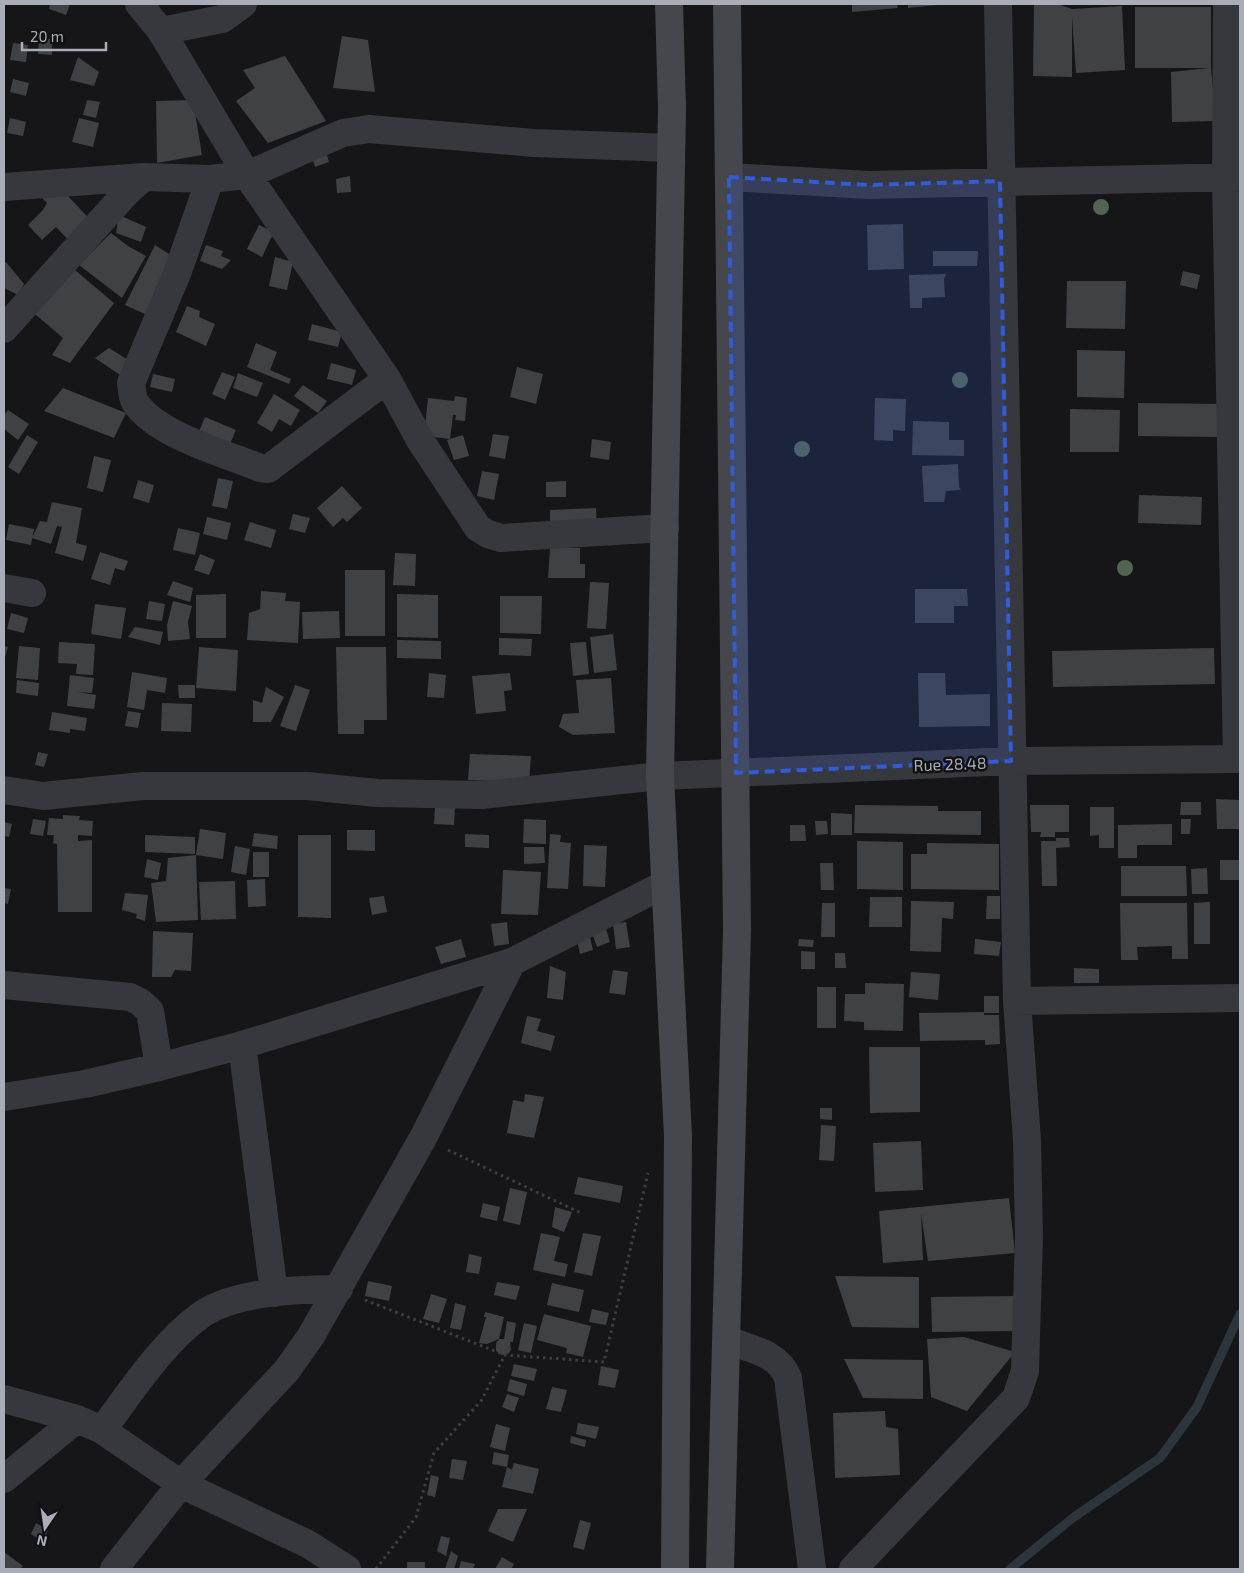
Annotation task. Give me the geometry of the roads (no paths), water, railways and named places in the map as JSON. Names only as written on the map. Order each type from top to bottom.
[{"type":"main road","points":[[669,4],[671,148],[660,776],[678,1136],[675,1569]]},
{"type":"main road","points":[[720,1569],[737,930],[727,4]]},
{"type":"street","points":[[139,4],[161,31],[247,175],[387,379],[420,440],[472,521],[488,534],[500,538],[665,528]]},
{"type":"street","points":[[161,31],[187,15],[222,19],[243,4]]},
{"type":"street","points":[[854,1569],[1016,1398],[1024,1371],[1030,1236],[1027,1140],[1016,1001],[998,4]]},
{"type":"street","points":[[1227,4],[1233,177],[1238,759]]},
{"type":"street","points":[[4,187],[144,177],[210,179],[247,175],[343,133],[369,129],[534,143],[671,148]]},
{"type":"street","points":[[4,329],[127,192],[144,177]]},
{"type":"street","points":[[729,177],[869,185],[1233,177]]},
{"type":"street","points":[[210,179],[178,271],[131,383],[133,401],[148,418],[193,442],[260,468],[268,469],[387,379]]},
{"type":"street","points":[[4,588],[32,593]]},
{"type":"street","name":"Rue 28.48","points":[[43,796],[143,786],[307,786],[377,793],[482,795],[660,776],[1011,761],[1238,759]]},
{"type":"street","points":[[4,790],[43,796]]},
{"type":"street","points":[[4,805],[43,796]]},
{"type":"street","points":[[4,1097],[85,1084],[242,1045],[512,962],[665,884]]},
{"type":"street","points":[[114,1569],[181,1484],[287,1370],[311,1336],[423,1138],[512,962]]},
{"type":"street","points":[[4,986],[130,997],[140,1002],[150,1011],[159,1067]]},
{"type":"street","points":[[1016,1001],[1240,998]]},
{"type":"street","points":[[242,1045],[274,1293]]},
{"type":"street","points":[[102,1430],[174,1338],[202,1313],[237,1300],[274,1293],[300,1289],[339,1289]]},
{"type":"street","points":[[727,1340],[777,1359],[784,1368],[788,1378],[812,1569]]},
{"type":"street","points":[[4,1398],[77,1419],[102,1430],[181,1484],[308,1544],[347,1569]]},
{"type":"street","points":[[4,1479],[77,1419]]},
{"type":"waterway","points":[[1010,1569],[1074,1517],[1160,1458],[1197,1407],[1240,1314]]}]
